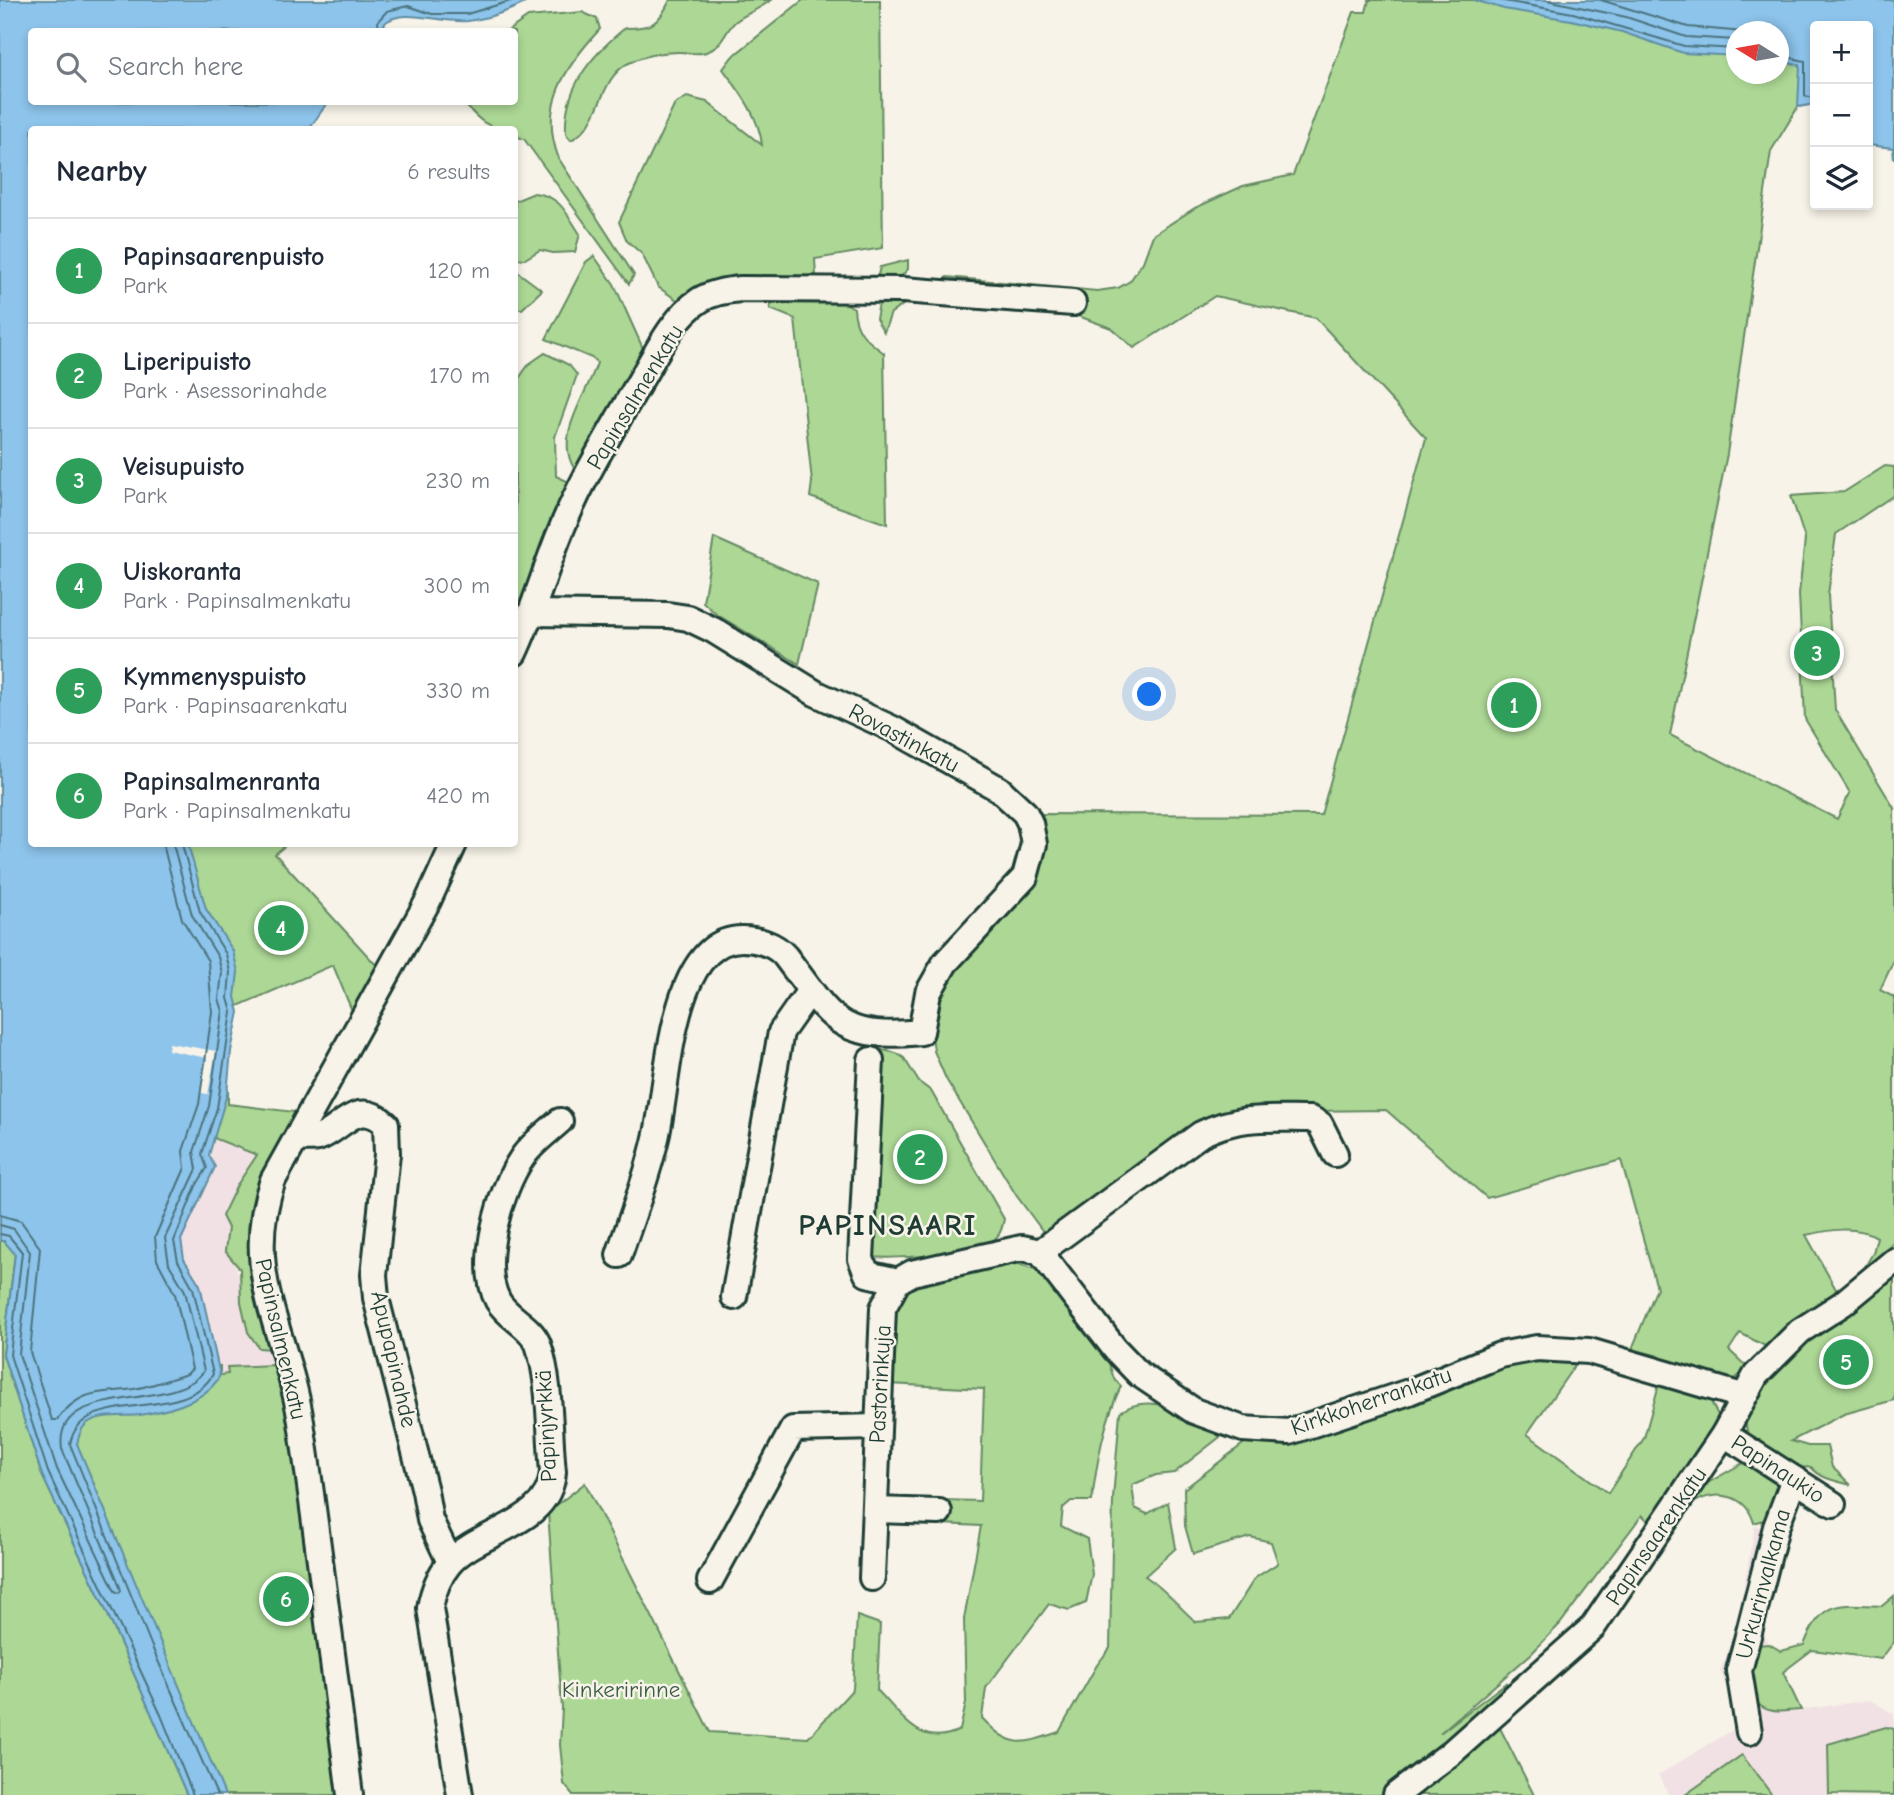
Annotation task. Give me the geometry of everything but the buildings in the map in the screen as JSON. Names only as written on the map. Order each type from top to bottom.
[{"type":"street","name":"Papinsalmenkatu","points":[[518,645],[533,613],[557,538],[607,440],[675,326],[700,300],[726,290],[903,290],[1073,303]]},
{"type":"street","name":"Rovastinkatu","points":[[533,613],[668,615],[688,618],[713,630],[815,693],[892,729],[978,777],[1018,804],[1033,833],[1032,856],[1026,877],[945,963],[922,1008],[920,1032],[890,1036],[850,1029],[824,1011],[809,992]]},
{"type":"street","name":"Papinsalmenkatu","points":[[350,1795],[300,1418],[263,1283],[263,1218],[267,1196],[296,1138],[428,901],[453,847]]},
{"type":"street","points":[[619,1255],[657,1138],[672,1046],[690,974],[713,946],[741,939],[758,941],[783,954],[809,992],[781,1032],[734,1297]]},
{"type":"street","points":[[871,1060],[861,1259],[867,1274],[898,1282],[928,1268],[1031,1250],[1201,1134],[1239,1119],[1311,1119],[1320,1124],[1335,1154]]},
{"type":"street","name":"Apupapinahde","points":[[296,1138],[314,1139],[328,1133],[347,1117],[361,1114],[379,1118],[386,1124],[387,1154],[374,1275],[376,1298],[406,1412],[430,1520],[450,1562]]},
{"type":"street","name":"Papinjyrkkä","points":[[450,1562],[533,1511],[552,1490],[553,1472],[543,1359],[536,1340],[499,1303],[493,1289],[492,1245],[501,1199],[510,1177],[524,1155],[560,1121]]},
{"type":"street","name":"Kirkkoherrankatu","points":[[1031,1250],[1139,1374],[1194,1411],[1243,1429],[1289,1432],[1409,1392],[1500,1355],[1537,1349],[1589,1351],[1742,1396]]},
{"type":"street","name":"Papinsaarenkatu","points":[[1396,1795],[1451,1753],[1593,1627],[1724,1434],[1742,1396],[1756,1375],[1800,1331],[1842,1304],[1894,1261]]},
{"type":"street","name":"Pastorinkuja","points":[[872,1578],[883,1308],[898,1282]]},
{"type":"street","points":[[710,1581],[793,1429],[877,1427]]},
{"type":"street","name":"Papinaukio","points":[[1724,1434],[1833,1504]]},
{"type":"street","name":"Urkurinvalkama","points":[[1749,1732],[1740,1671],[1776,1527],[1794,1479]]},
{"type":"street","points":[[875,1510],[939,1512]]},
{"type":"street","points":[[450,1562],[438,1580],[429,1608],[460,1795]]},
{"type":"shaded area","points":[[216,1139],[225,1142],[279,1140],[234,1263],[276,1368],[220,1375],[200,1285],[182,1252],[182,1234],[215,1167],[209,1155]]},
{"type":"shaded area","points":[[1755,1526],[1784,1532],[1761,1627],[1800,1710],[1870,1700],[1894,1714],[1894,1729],[1886,1727],[1828,1744],[1828,1795],[1669,1795],[1658,1775],[1741,1725],[1720,1670],[1734,1639]]},
{"type":"green space","points":[[670,0],[771,0],[735,22],[712,50],[659,54],[627,64],[610,81],[589,124],[571,140],[566,134],[566,117],[574,88],[582,74],[601,50],[625,28],[648,26],[658,20]]},
{"type":"green space","points":[[803,0],[880,0],[883,248],[815,259],[816,277],[835,280],[680,302],[658,287],[642,254],[627,241],[619,222],[675,104],[687,97],[707,102],[762,145],[753,114],[723,69],[732,57]]},
{"type":"green space","points":[[1369,0],[1820,0],[1816,21],[1810,21],[1810,105],[1798,107],[1771,151],[1727,454],[1670,735],[1837,819],[1850,793],[1805,719],[1799,594],[1805,539],[1791,496],[1844,492],[1885,466],[1894,467],[1894,495],[1836,534],[1828,595],[1835,710],[1894,808],[1894,960],[1880,990],[1894,997],[1894,1242],[1859,1277],[1873,1253],[1877,1237],[1851,1230],[1806,1235],[1838,1293],[1769,1348],[1740,1333],[1729,1350],[1749,1369],[1731,1381],[1670,1365],[1659,1356],[1632,1349],[1657,1288],[1621,1160],[1487,1198],[1386,1110],[1220,1112],[1044,1233],[1016,1195],[946,1079],[934,1051],[932,1036],[935,1004],[959,963],[1029,890],[1036,814],[1321,815],[1426,438],[1316,318],[1215,296],[1134,348],[1111,328],[1070,313],[909,301],[891,313],[884,332],[876,319],[879,303],[936,285],[947,277],[1097,291],[1118,288],[1130,281],[1143,262],[1153,235],[1195,208],[1243,186],[1293,175],[1354,12],[1366,12]]},
{"type":"green space","points":[[582,12],[597,19],[600,29],[576,58],[558,88],[552,122],[553,140],[559,159],[634,275],[629,284],[524,139],[518,137],[518,126],[491,126],[466,105],[518,105],[518,28],[512,28],[528,17]]},
{"type":"green space","points":[[534,193],[557,202],[580,234],[575,252],[553,253],[540,250],[525,259],[518,258],[518,200]]},
{"type":"green space","points":[[594,256],[614,284],[645,353],[576,471],[570,458],[569,431],[597,363],[594,359],[546,339],[586,262]]},
{"type":"green space","points":[[908,260],[908,269],[900,278],[877,279],[880,267]]},
{"type":"green space","points":[[518,272],[542,290],[522,309],[518,309]]},
{"type":"green space","points":[[833,296],[854,308],[859,329],[884,353],[887,524],[810,497],[812,482],[795,319],[770,309],[772,300]]},
{"type":"green space","points":[[545,353],[569,365],[577,375],[555,437],[556,476],[569,482],[569,493],[554,515],[524,594],[526,598],[518,623],[518,380],[529,364]]},
{"type":"green space","points":[[714,538],[818,584],[799,664],[716,614],[703,602]]},
{"type":"green space","points":[[139,847],[283,847],[275,854],[377,966],[360,1006],[352,1011],[333,965],[238,1006]]},
{"type":"green space","points":[[878,1049],[896,1053],[904,1058],[919,1082],[931,1091],[1004,1219],[1000,1232],[991,1242],[951,1253],[914,1257],[870,1257]]},
{"type":"green space","points":[[228,1088],[228,1104],[295,1112],[294,1120],[270,1166],[271,1349],[259,1348],[248,1332],[241,1302],[240,1269],[225,1251],[228,1228],[222,1216],[237,1185],[257,1155],[216,1139],[210,1132]]},
{"type":"green space","points":[[0,1092],[15,1253],[3,1355],[42,1475],[105,1608],[187,1795],[0,1795]]},
{"type":"green space","name":"Kinkeririnne","points":[[1009,1261],[1041,1271],[1107,1357],[1114,1379],[1121,1386],[1102,1442],[1092,1501],[1071,1501],[1063,1508],[1061,1526],[1087,1539],[1092,1574],[1086,1603],[1069,1610],[1049,1604],[986,1688],[982,1718],[1001,1735],[1017,1742],[1035,1740],[1059,1732],[1097,1665],[1110,1648],[1113,1499],[1120,1412],[1132,1406],[1159,1404],[1172,1408],[1198,1421],[1220,1437],[1174,1473],[1156,1475],[1132,1485],[1135,1508],[1147,1514],[1168,1502],[1176,1548],[1145,1576],[1196,1622],[1229,1619],[1255,1578],[1278,1563],[1271,1542],[1250,1537],[1193,1554],[1185,1526],[1184,1489],[1251,1438],[1517,1360],[1579,1359],[1527,1434],[1608,1493],[1644,1438],[1660,1381],[1709,1398],[1718,1415],[1717,1426],[1607,1589],[1649,1522],[1642,1515],[1560,1624],[1531,1654],[1440,1733],[1507,1682],[1500,1694],[1381,1795],[573,1795],[564,1784],[560,1745],[562,1708],[548,1512],[585,1483],[710,1732],[808,1738],[853,1689],[857,1616],[880,1624],[877,1690],[904,1720],[923,1733],[934,1736],[960,1730],[966,1703],[964,1619],[981,1526],[942,1524],[942,1500],[980,1501],[984,1389],[889,1384],[889,1330],[899,1299],[911,1288],[942,1274]]},
{"type":"green space","points":[[1894,1276],[1894,1400],[1844,1414],[1791,1441],[1808,1446],[1827,1446],[1832,1467],[1851,1485],[1824,1477],[1811,1467],[1795,1467],[1778,1460],[1759,1446],[1746,1427],[1751,1404],[1768,1379],[1794,1354]]},
{"type":"green space","points":[[275,1365],[281,1369],[344,1795],[214,1795],[60,1407],[220,1366],[220,1375],[228,1374],[227,1367]]},
{"type":"green space","points":[[1743,1463],[1766,1472],[1777,1480],[1778,1497],[1767,1519],[1754,1523],[1744,1506],[1730,1497],[1712,1496],[1695,1502],[1706,1484]]},
{"type":"green space","points":[[1894,1596],[1894,1642],[1881,1659],[1812,1650],[1783,1672],[1801,1710],[1773,1711],[1756,1702],[1750,1674],[1756,1645],[1769,1644],[1781,1651],[1804,1645],[1818,1619],[1825,1612],[1843,1605],[1882,1606]]},
{"type":"green space","points":[[1886,1727],[1894,1729],[1894,1795],[1829,1794],[1828,1744]]},
{"type":"green space","points":[[1500,1728],[1534,1795],[1408,1795]]},
{"type":"green space","points":[[1742,1755],[1772,1795],[1685,1795]]},
{"type":"water","points":[[0,0],[531,0],[500,13],[468,21],[400,16],[384,24],[386,28],[28,28],[28,105],[326,105],[311,126],[28,126],[28,847],[189,847],[206,909],[233,951],[238,972],[235,997],[239,1012],[231,1051],[227,1094],[209,1155],[215,1167],[181,1240],[184,1259],[200,1285],[220,1375],[206,1392],[174,1407],[140,1415],[105,1417],[92,1421],[82,1429],[77,1444],[225,1795],[187,1795],[105,1608],[42,1475],[3,1355],[15,1254],[4,1241],[0,1241]]},
{"type":"water","points":[[1474,0],[1894,0],[1894,159],[1893,148],[1873,146],[1873,21],[1810,21],[1810,105],[1798,107],[1800,65],[1789,63],[1789,21],[1726,21],[1726,55],[1683,53],[1622,32],[1504,9]]},
{"type":"pier","points":[[169,1043],[216,1051],[208,1094],[201,1093],[207,1058],[168,1050]]},
{"type":"place","name":"Veisupuisto","points":[[1817,653]]},
{"type":"place","name":"Papinsaarenpuisto","points":[[1514,705]]},
{"type":"place","name":"Uiskoranta","points":[[281,928]]},
{"type":"place","name":"Liperipuisto","points":[[920,1157]]},
{"type":"place","name":"Kymmenyspuisto","points":[[1846,1362]]},
{"type":"place","name":"Papinsalmenranta","points":[[286,1599]]},
{"type":"district","name":"PAPINSAARI","points":[[888,1225]]}]
